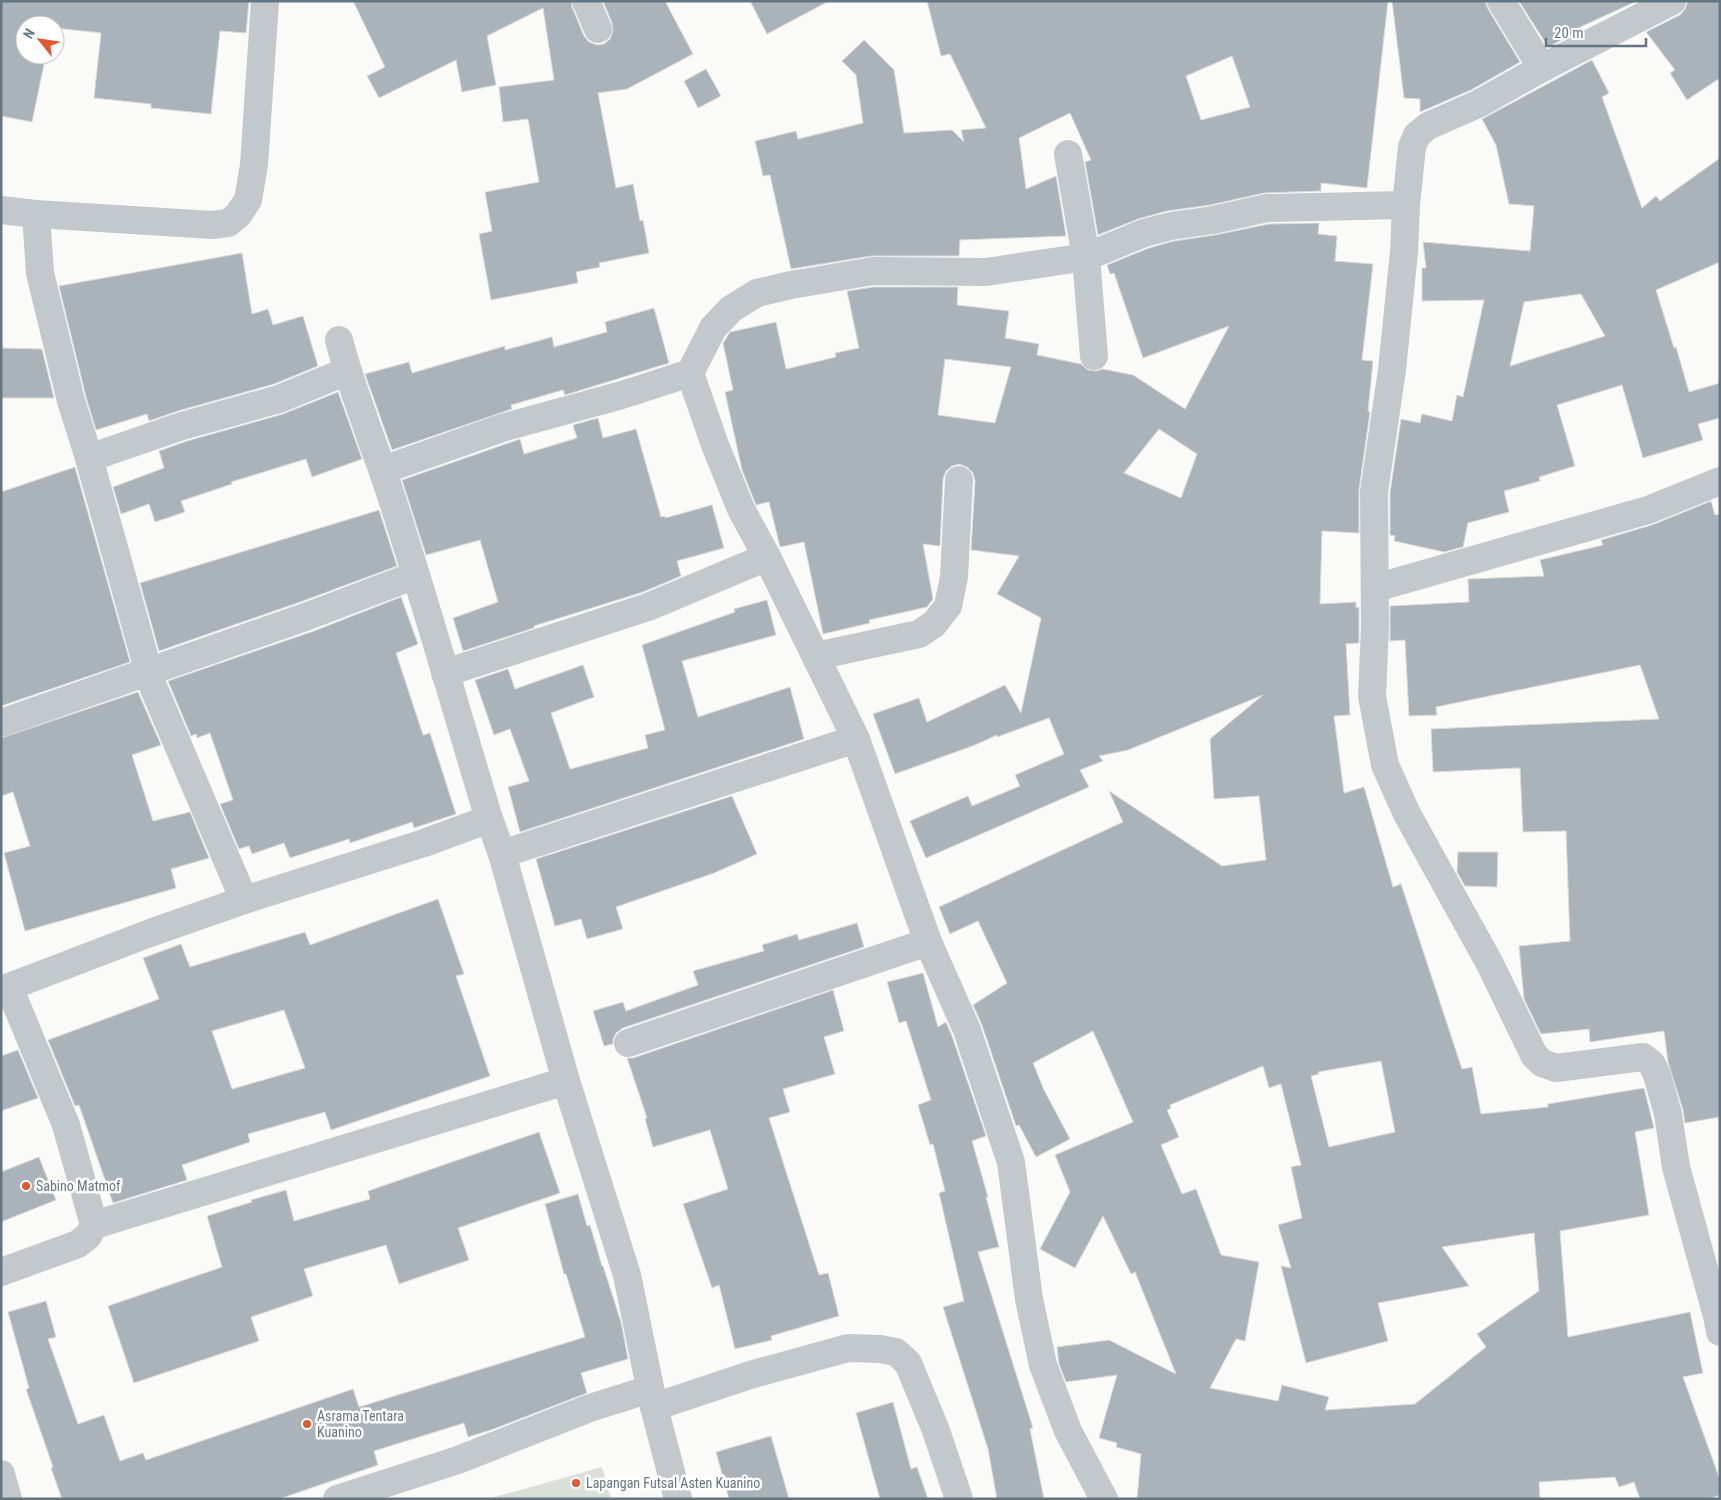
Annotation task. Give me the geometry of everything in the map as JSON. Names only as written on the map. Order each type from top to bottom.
[{"type":"street","points":[[1,210],[36,214],[212,225],[228,223],[238,214],[248,200],[254,165],[265,1]]},
{"type":"street","points":[[586,1],[598,29]]},
{"type":"street","points":[[1501,1],[1542,68]]},
{"type":"street","points":[[1672,1],[1542,68],[1478,104],[1428,126],[1417,135],[1412,147],[1392,370],[1374,492],[1375,588],[1372,696],[1385,765],[1407,814],[1490,964],[1534,1055],[1542,1063],[1556,1068],[1643,1057],[1652,1064],[1657,1074],[1668,1114],[1676,1167],[1720,1332]]},
{"type":"street","points":[[1068,154],[1086,257],[1094,356]]},
{"type":"street","points":[[383,470],[502,428],[622,395],[690,373],[713,328],[731,309],[757,293],[791,285],[873,271],[986,272],[1086,257],[1144,233],[1267,208],[1406,205]]},
{"type":"street","points":[[36,214],[40,274],[71,401],[89,458],[152,684],[244,900]]},
{"type":"street","points":[[338,340],[347,371],[383,470],[416,575],[489,819],[502,854],[566,1080],[627,1275],[652,1398],[678,1499]]},
{"type":"street","points":[[89,458],[182,426],[278,399],[347,371]]},
{"type":"street","points":[[690,373],[715,445],[741,509],[767,557],[856,739],[928,942],[967,1030],[1011,1162],[1029,1299],[1043,1365],[1068,1431],[1104,1499]]},
{"type":"street","points":[[816,656],[918,634],[934,624],[948,606],[954,577],[959,480]]},
{"type":"street","points":[[1375,588],[1648,510],[1720,481]]},
{"type":"street","points":[[445,673],[648,607],[767,557]]},
{"type":"street","points":[[1,723],[308,616],[416,575]]},
{"type":"street","points":[[502,854],[856,739]]},
{"type":"street","points":[[94,1225],[66,1126],[5,988],[150,933],[244,900],[424,843],[489,819]]},
{"type":"street","points":[[628,1043],[928,942]]},
{"type":"street","points":[[1,1272],[78,1244],[88,1236],[94,1225],[566,1080]]},
{"type":"street","points":[[337,1499],[458,1460],[590,1408],[652,1398],[750,1375],[848,1348],[880,1349],[896,1352],[908,1363],[935,1428],[959,1499]]},
{"type":"street","points":[[1,1474],[8,1499]]},
{"type":"shaded area","name":"Lapangan Futsal Asten Kuanino","points":[[602,1467],[611,1499],[488,1499]]},
{"type":"building","points":[[1,1],[249,1],[246,33],[220,31],[211,114],[151,108],[151,104],[94,98],[101,33],[65,29],[65,15],[15,15],[15,65],[44,65],[32,122],[1,116]]},
{"type":"building","points":[[353,1],[571,1],[584,36],[589,42],[597,45],[604,44],[610,39],[613,31],[612,23],[603,1],[665,1],[693,54],[627,89],[598,93],[616,188],[633,184],[640,221],[643,220],[649,253],[599,263],[600,267],[576,272],[578,283],[491,300],[479,234],[492,231],[485,192],[539,182],[528,119],[503,122],[499,87],[554,80],[543,8],[487,36],[496,85],[462,92],[456,60],[379,98],[367,76],[385,67]]},
{"type":"building","points":[[750,1],[829,1],[767,34]]},
{"type":"building","points":[[927,1],[1388,1],[1367,188],[1321,183],[1321,191],[1264,193],[1210,205],[1167,211],[1138,219],[1098,235],[1085,162],[1091,160],[1070,113],[1019,138],[1026,189],[1056,176],[1066,236],[960,240],[959,256],[871,256],[791,269],[770,175],[763,176],[755,141],[796,131],[798,139],[863,123],[856,75],[842,61],[864,40],[894,70],[904,133],[952,130],[964,142],[961,130],[986,128],[950,54],[941,56]],"holes":[[[1232,56],[1250,107],[1201,120],[1186,76]]]},
{"type":"building","points":[[1392,1],[1485,1],[1520,62],[1471,90],[1420,112],[1420,99],[1404,98]]},
{"type":"building","points":[[1519,1],[1637,1],[1576,29],[1577,32],[1548,47]]},
{"type":"building","points":[[1688,1],[1720,1],[1720,78],[1687,100],[1670,73],[1675,70],[1646,32],[1680,15]]},
{"type":"building","points":[[1592,60],[1609,93],[1602,97],[1642,208],[1656,196],[1660,201],[1720,158],[1720,262],[1656,290],[1689,392],[1720,383],[1720,418],[1698,424],[1703,440],[1643,458],[1622,385],[1557,405],[1575,466],[1539,477],[1540,481],[1504,491],[1509,512],[1468,523],[1463,547],[1444,552],[1394,541],[1395,536],[1390,535],[1390,493],[1401,419],[1420,423],[1422,414],[1452,421],[1457,395],[1463,397],[1484,300],[1422,301],[1422,268],[1426,268],[1423,242],[1530,251],[1534,206],[1509,204],[1496,145],[1482,119]],"holes":[[[1581,294],[1605,336],[1510,366],[1524,302]]]},
{"type":"building","points":[[706,69],[721,96],[698,108],[684,81]]},
{"type":"building","points":[[1319,223],[1318,234],[1337,236],[1335,261],[1373,264],[1362,360],[1373,361],[1368,411],[1370,412],[1359,490],[1359,533],[1322,531],[1320,604],[1356,602],[1356,608],[1359,607],[1359,643],[1346,644],[1350,715],[1334,716],[1344,793],[1364,787],[1393,887],[1401,884],[1462,1069],[1472,1067],[1481,1114],[1548,1107],[1548,1104],[1644,1088],[1654,1128],[1635,1132],[1649,1215],[1560,1231],[1568,1337],[1690,1312],[1703,1373],[1683,1377],[1720,1480],[1720,1495],[1709,1499],[1640,1499],[1634,1482],[1619,1487],[1615,1477],[1539,1482],[1540,1499],[1137,1499],[1141,1454],[1116,1447],[1117,1443],[1099,1438],[1117,1375],[1066,1382],[1059,1364],[1057,1347],[1109,1340],[1176,1374],[1135,1272],[1131,1274],[1103,1216],[1075,1268],[1040,1249],[1070,1192],[1055,1155],[1133,1122],[1093,1031],[1033,1063],[1044,1090],[1070,1139],[1036,1157],[1019,1125],[1016,1126],[982,1025],[973,1005],[1007,983],[978,921],[950,934],[939,907],[1123,822],[1109,791],[1222,866],[1266,860],[1259,796],[1214,799],[1210,739],[1263,695],[1128,750],[1099,756],[1103,761],[1080,770],[1089,787],[926,858],[910,821],[968,796],[972,806],[1020,786],[1015,775],[1064,754],[1049,718],[997,737],[997,735],[895,774],[873,714],[919,698],[927,722],[1005,685],[1021,713],[1041,618],[997,594],[1019,556],[971,550],[975,481],[973,473],[967,467],[959,464],[952,466],[946,471],[943,479],[940,546],[923,544],[933,599],[927,607],[869,620],[870,623],[823,634],[804,542],[780,547],[769,502],[756,505],[742,470],[725,392],[733,390],[723,343],[730,332],[776,322],[786,369],[836,357],[835,353],[859,348],[847,291],[874,287],[958,287],[957,305],[1009,311],[1005,338],[1039,344],[1037,355],[1081,364],[1088,370],[1096,371],[1103,369],[1133,375],[1185,409],[1229,326],[1143,358],[1114,273],[1110,274],[1107,265],[1149,248],[1174,241],[1269,224]],"holes":[[[945,359],[1011,367],[995,423],[938,415]],[[1159,429],[1197,454],[1181,498],[1124,473]],[[1381,1061],[1395,1132],[1329,1147],[1311,1076],[1319,1074],[1318,1072]],[[1263,1066],[1269,1088],[1281,1084],[1301,1165],[1291,1167],[1302,1218],[1278,1225],[1291,1268],[1281,1266],[1306,1363],[1388,1341],[1378,1303],[1469,1286],[1442,1247],[1534,1233],[1539,1291],[1477,1334],[1486,1347],[1415,1404],[1325,1410],[1329,1397],[1282,1385],[1278,1401],[1210,1388],[1236,1339],[1245,1341],[1259,1262],[1221,1255],[1196,1189],[1182,1194],[1161,1145],[1179,1137],[1167,1110],[1171,1108],[1170,1105]]]},
{"type":"building","points":[[242,253],[252,314],[268,309],[273,325],[303,316],[318,366],[274,384],[149,421],[147,414],[96,430],[59,286]]},
{"type":"building","points":[[654,308],[669,363],[565,395],[563,390],[511,405],[512,409],[392,450],[365,374],[409,362],[412,373],[505,346],[505,350],[552,337],[554,347],[607,332],[605,322]]},
{"type":"building","points":[[1,348],[42,349],[54,398],[1,398]]},
{"type":"building","points":[[338,392],[362,459],[312,477],[306,459],[231,482],[232,484],[181,501],[185,512],[155,522],[149,504],[121,514],[113,487],[164,468],[159,451],[187,441],[283,414]]},
{"type":"building","points":[[598,418],[603,438],[636,429],[661,517],[665,516],[665,518],[712,505],[724,548],[677,561],[681,576],[643,592],[534,626],[534,628],[463,651],[453,618],[498,602],[480,540],[426,555],[402,480],[520,439],[524,454],[577,438],[573,425]]},
{"type":"building","points":[[75,467],[130,662],[1,706],[1,492]]},
{"type":"building","points":[[1711,501],[1715,515],[1720,514],[1720,1117],[1685,1123],[1683,1110],[1668,1062],[1664,1031],[1590,1042],[1589,1029],[1541,1034],[1524,999],[1519,946],[1570,941],[1566,831],[1523,832],[1520,768],[1433,772],[1431,729],[1659,719],[1640,665],[1436,707],[1437,715],[1409,716],[1405,640],[1390,641],[1390,606],[1469,602],[1468,579],[1544,576],[1540,560],[1603,545],[1601,540],[1652,525]]},
{"type":"building","points":[[379,510],[397,566],[159,651],[140,583]]},
{"type":"building","points":[[401,597],[418,644],[396,653],[423,735],[430,733],[456,814],[414,828],[412,822],[350,843],[349,839],[290,858],[284,843],[252,854],[249,846],[239,849],[220,804],[233,800],[210,733],[197,738],[196,734],[191,736],[168,681],[314,631]]},
{"type":"building","points":[[767,600],[776,635],[682,661],[698,717],[790,687],[804,739],[520,832],[508,787],[529,781],[510,729],[494,735],[475,680],[508,669],[515,689],[583,665],[594,697],[551,713],[570,769],[648,748],[645,735],[665,730],[642,645],[735,612],[734,609]]},
{"type":"building","points":[[138,692],[161,745],[132,755],[153,821],[190,812],[209,858],[171,869],[176,888],[25,931],[4,853],[30,846],[13,792],[1,796],[1,738]]},
{"type":"building","points":[[732,796],[757,854],[714,873],[616,907],[623,929],[587,939],[581,919],[555,926],[536,859]]},
{"type":"building","points":[[1458,852],[1498,852],[1497,887],[1465,886],[1457,872]]},
{"type":"building","points":[[438,899],[464,974],[456,976],[490,1076],[331,1130],[325,1112],[248,1134],[250,1142],[182,1165],[187,1180],[113,1203],[79,1105],[75,1106],[48,1040],[159,999],[143,958],[181,944],[190,967],[305,932],[310,945]],"holes":[[[284,1010],[305,1068],[232,1089],[212,1031]]]},
{"type":"building","points":[[857,923],[864,947],[623,1028],[616,1033],[613,1044],[604,1046],[593,1011],[623,1002],[626,1011],[698,985],[693,971],[764,951],[762,945],[797,934],[799,940]]},
{"type":"building","points":[[923,973],[938,1027],[946,1022],[986,1136],[972,1141],[988,1197],[986,1197],[999,1247],[978,1252],[1033,1428],[1030,1429],[1044,1499],[997,1499],[988,1449],[943,1307],[964,1301],[939,1193],[945,1191],[933,1144],[930,1145],[918,1105],[931,1100],[906,1021],[899,1023],[887,982]]},
{"type":"building","points":[[833,990],[844,1031],[824,1037],[835,1074],[783,1089],[790,1112],[769,1118],[819,1275],[828,1273],[839,1316],[771,1336],[772,1340],[735,1349],[719,1285],[712,1288],[683,1204],[728,1189],[710,1130],[653,1147],[645,1119],[647,1118],[627,1058],[633,1058]]},
{"type":"building","points":[[18,1050],[38,1098],[1,1111],[1,1056]]},
{"type":"building","points":[[539,1132],[560,1193],[458,1228],[469,1260],[399,1284],[386,1245],[304,1269],[313,1296],[251,1317],[259,1341],[134,1383],[108,1306],[222,1267],[207,1216],[286,1190],[294,1221],[370,1199],[368,1191]]},
{"type":"building","name":"Sabino Matmof","points":[[39,1157],[56,1200],[1,1222],[1,1172]]},
{"type":"building","points":[[578,1194],[587,1226],[590,1225],[621,1322],[628,1359],[581,1373],[587,1393],[468,1437],[464,1423],[374,1451],[378,1465],[279,1499],[62,1499],[26,1389],[29,1388],[8,1312],[46,1301],[56,1337],[48,1339],[78,1424],[104,1415],[120,1461],[143,1453],[146,1460],[353,1389],[359,1407],[585,1337],[566,1274],[564,1274],[545,1204]]},
{"type":"building","points":[[893,1402],[911,1469],[917,1467],[928,1499],[880,1499],[856,1413]]},
{"type":"building","points":[[771,1436],[789,1499],[729,1499],[716,1452]]},
{"type":"place","name":"Sabino Matmof","points":[[26,1186]]},
{"type":"place","name":"Asrama Tentara Kuanino","points":[[307,1424]]},
{"type":"place","name":"Lapangan Futsal Asten Kuanino","points":[[576,1483]]}]
